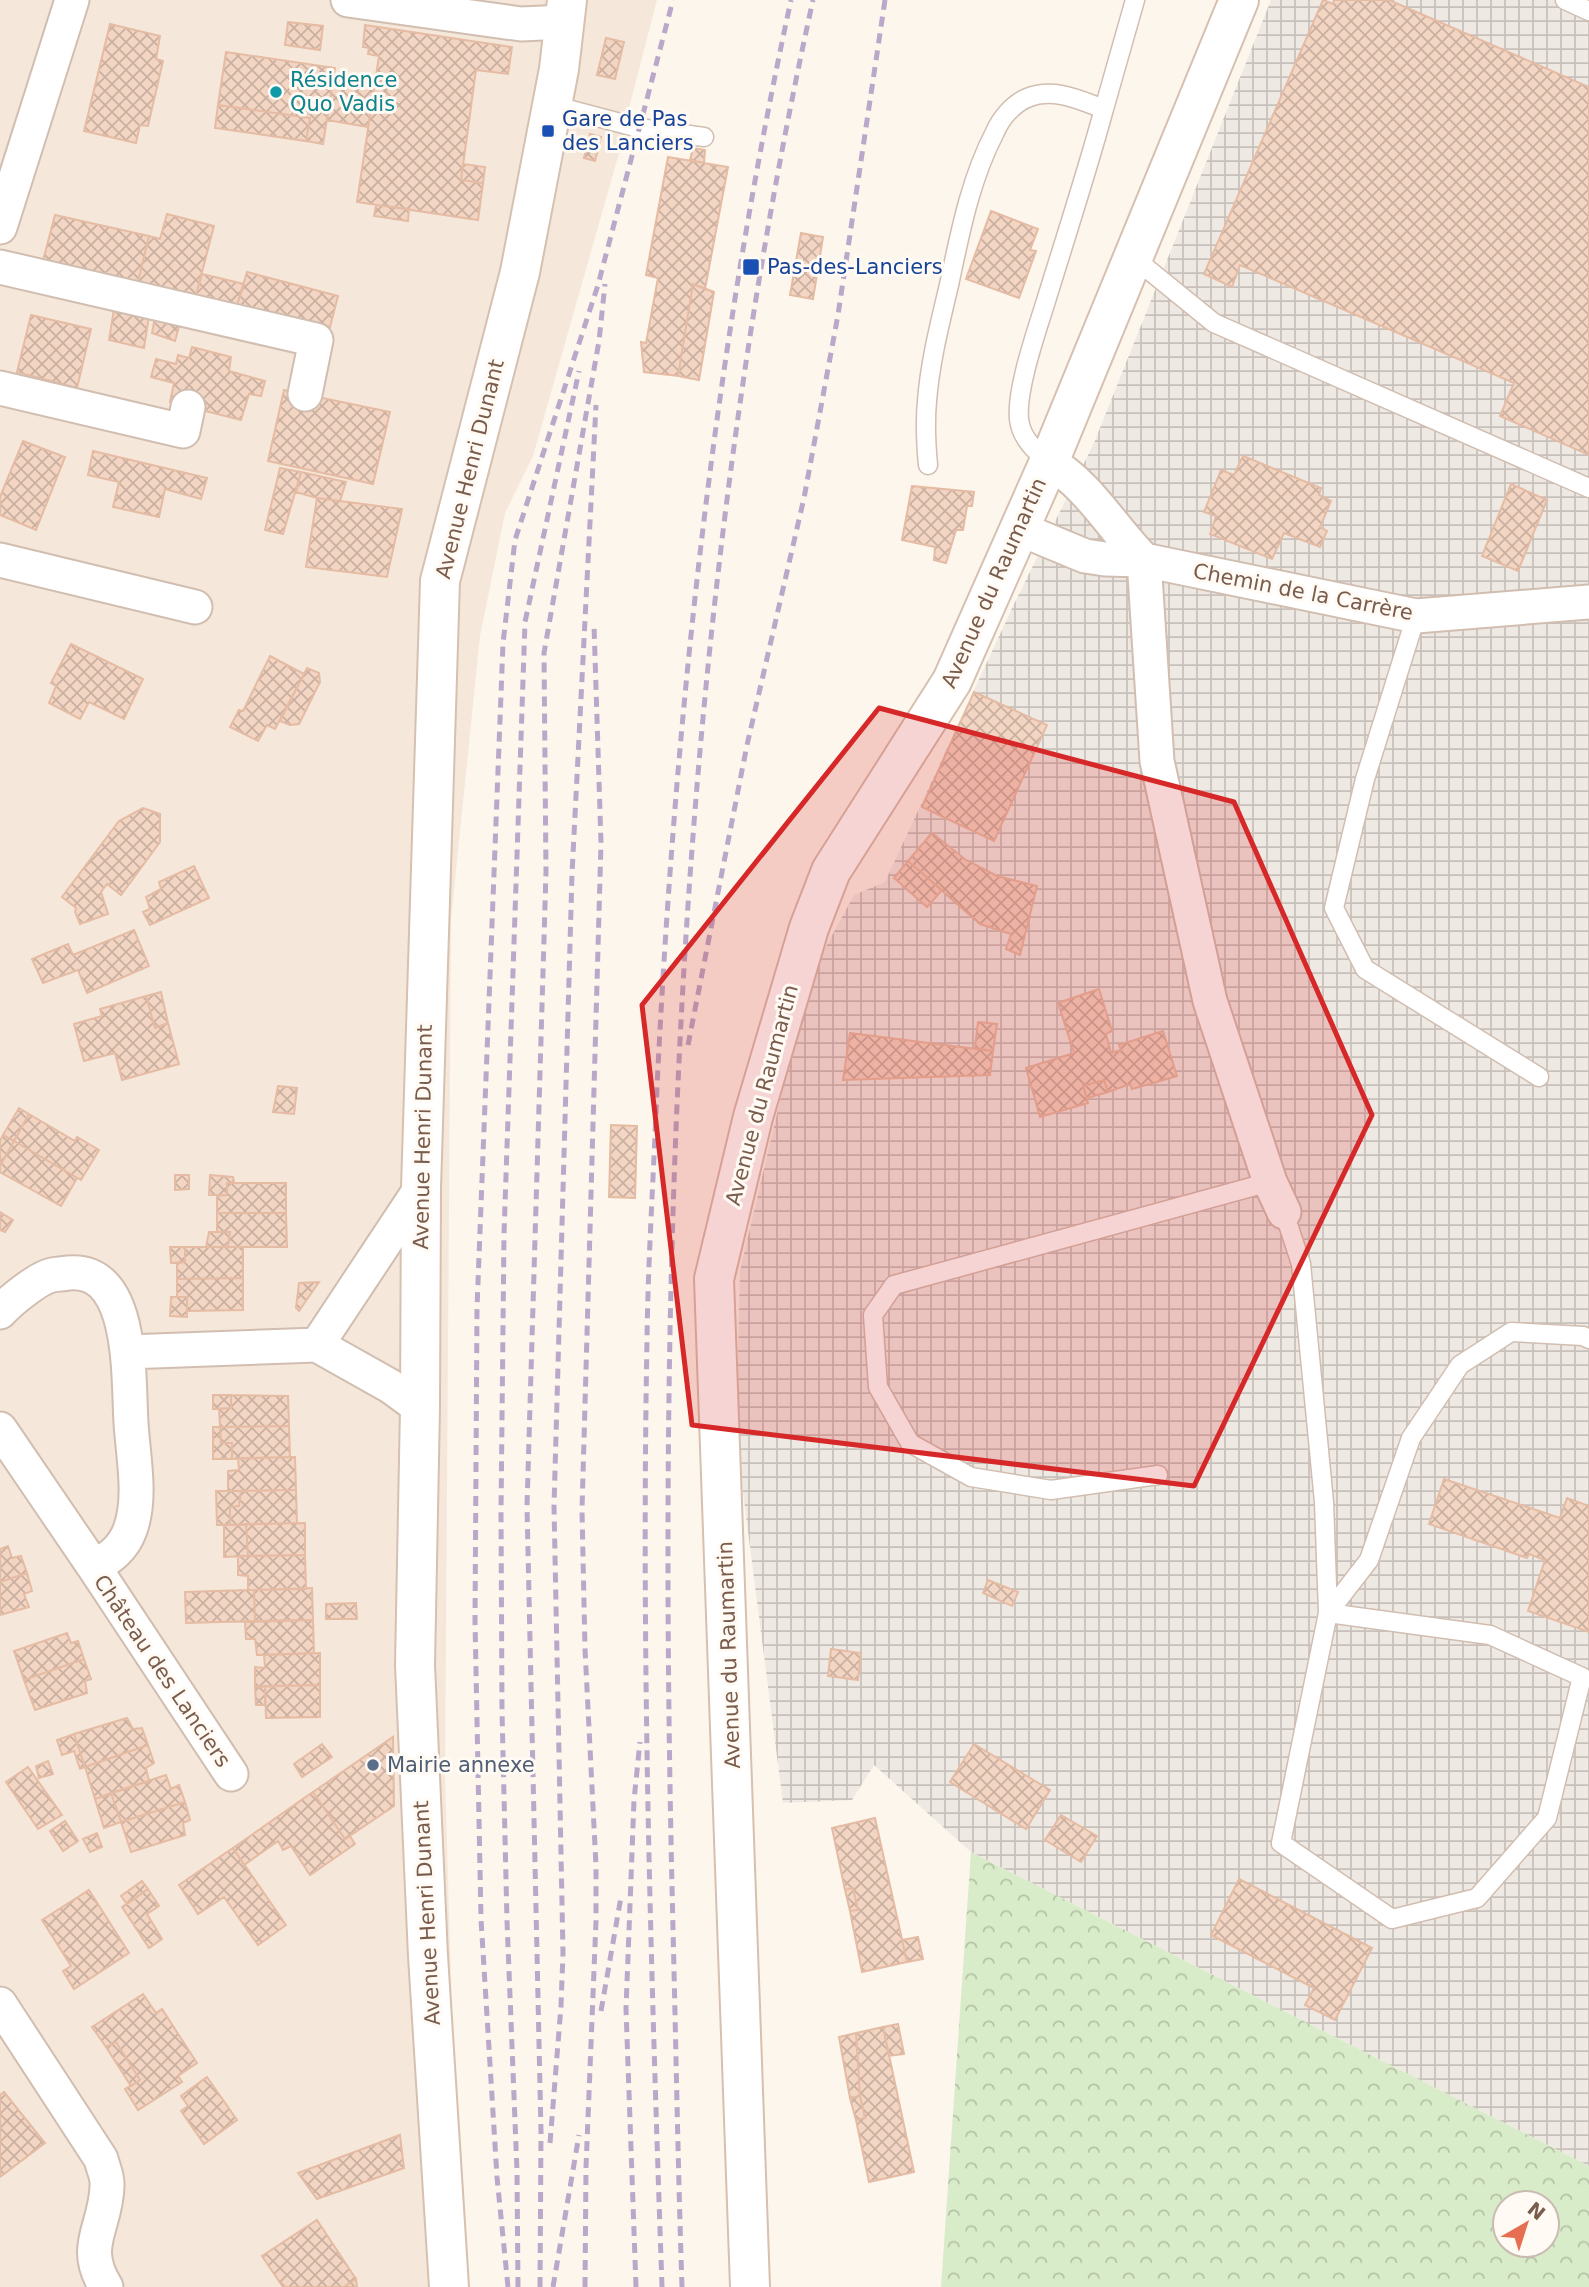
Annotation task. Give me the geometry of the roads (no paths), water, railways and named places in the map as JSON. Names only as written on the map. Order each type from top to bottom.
[{"type":"street","points":[[0,227],[72,0]]},
{"type":"street","points":[[348,0],[521,24],[566,11]]},
{"type":"street","name":"Avenue du Raumartin","points":[[750,2287],[714,1279],[753,1117],[809,928],[831,872],[952,681],[1049,462],[1239,0]]},
{"type":"street","name":"Avenue Henri Dunant","points":[[449,2287],[428,1956],[415,1665],[421,1188],[440,581],[520,272],[552,105],[566,11]]},
{"type":"street","points":[[0,267],[316,340],[305,394]]},
{"type":"street","points":[[0,388],[183,431],[188,407]]},
{"type":"street","points":[[1049,462],[1065,471],[1085,490],[1123,539],[1144,560],[1157,761],[1210,1000],[1270,1181],[1284,1212]]},
{"type":"street","name":"Chemin de la Carrère","points":[[1020,529],[1085,556],[1144,560],[1416,616],[1589,602]]},
{"type":"street","points":[[0,560],[195,607]]},
{"type":"street","points":[[317,1345],[421,1188]]},
{"type":"street","points":[[0,1312],[49,1275],[76,1272],[97,1279],[115,1299],[122,1318],[127,1352],[135,1502],[130,1530],[114,1556],[94,1567]]},
{"type":"street","points":[[127,1352],[317,1345],[390,1385],[420,1408]]},
{"type":"street","name":"Château des Lanciers","points":[[0,1429],[231,1774]]},
{"type":"street","points":[[0,2004],[101,2160],[108,2183],[105,2210],[93,2246],[95,2270],[106,2287]]},
{"type":"lane","points":[[1049,462],[1036,452],[1023,434],[1019,419],[1020,403],[1030,352],[1135,0]]},
{"type":"lane","points":[[1566,0],[1589,11]]},
{"type":"lane","points":[[928,465],[926,403],[932,362],[964,216],[978,170],[995,130],[1009,110],[1026,98],[1044,93],[1061,93],[1104,109]]},
{"type":"lane","points":[[552,105],[639,128],[704,137]]},
{"type":"lane","points":[[1134,258],[1214,323],[1589,488]]},
{"type":"lane","points":[[1416,616],[1365,779],[1334,908],[1365,969],[1539,1077]]},
{"type":"lane","points":[[1158,1475],[1051,1490],[971,1477],[910,1443],[878,1387],[873,1315],[894,1285],[1270,1181]]},
{"type":"lane","points":[[1284,1212],[1301,1264],[1324,1503],[1328,1613],[1281,1843],[1392,1919],[1477,1898],[1547,1818],[1585,1673],[1490,1635],[1328,1613]]},
{"type":"lane","points":[[1328,1613],[1369,1560],[1411,1438],[1460,1365],[1511,1332],[1583,1336],[1589,1339]]},
{"type":"railway","points":[[508,2287],[497,2177],[481,1919],[475,1621],[477,1308],[503,643],[515,540],[598,285],[673,0]]},
{"type":"railway","points":[[662,2287],[651,1932],[645,1577],[648,1309],[657,1087],[675,814],[702,541],[740,270],[791,0]]},
{"type":"railway","points":[[682,2287],[673,1929],[668,1444],[673,1202],[684,960],[703,718],[730,478],[766,238],[813,0]]},
{"type":"railway","points":[[688,1045],[747,745],[804,498],[838,315],[885,0]]},
{"type":"railway","points":[[540,2287],[541,2132],[527,1506],[546,872],[544,653],[599,341],[605,284]]},
{"type":"railway","points":[[518,2287],[517,2171],[502,1711],[504,1234],[525,622],[579,371]]},
{"type":"railway","points":[[550,2143],[563,1953],[554,1506],[572,874],[596,405]]},
{"type":"railway","points":[[585,2287],[586,2167],[596,1921],[582,1510],[601,843],[594,625]]},
{"type":"railway","points":[[636,2287],[626,2009],[634,1800],[640,1742]]},
{"type":"railway","points":[[601,2011],[621,1897]]},
{"type":"railway","points":[[553,2287],[579,2135]]},
{"type":"place","name":"Résidence Quo Vadis","points":[[276,92]]},
{"type":"place","name":"Gare de Pas des Lanciers","points":[[548,131]]},
{"type":"place","name":"Pas-des-Lanciers","points":[[751,267]]},
{"type":"place","name":"Mairie annexe","points":[[373,1765]]}]
